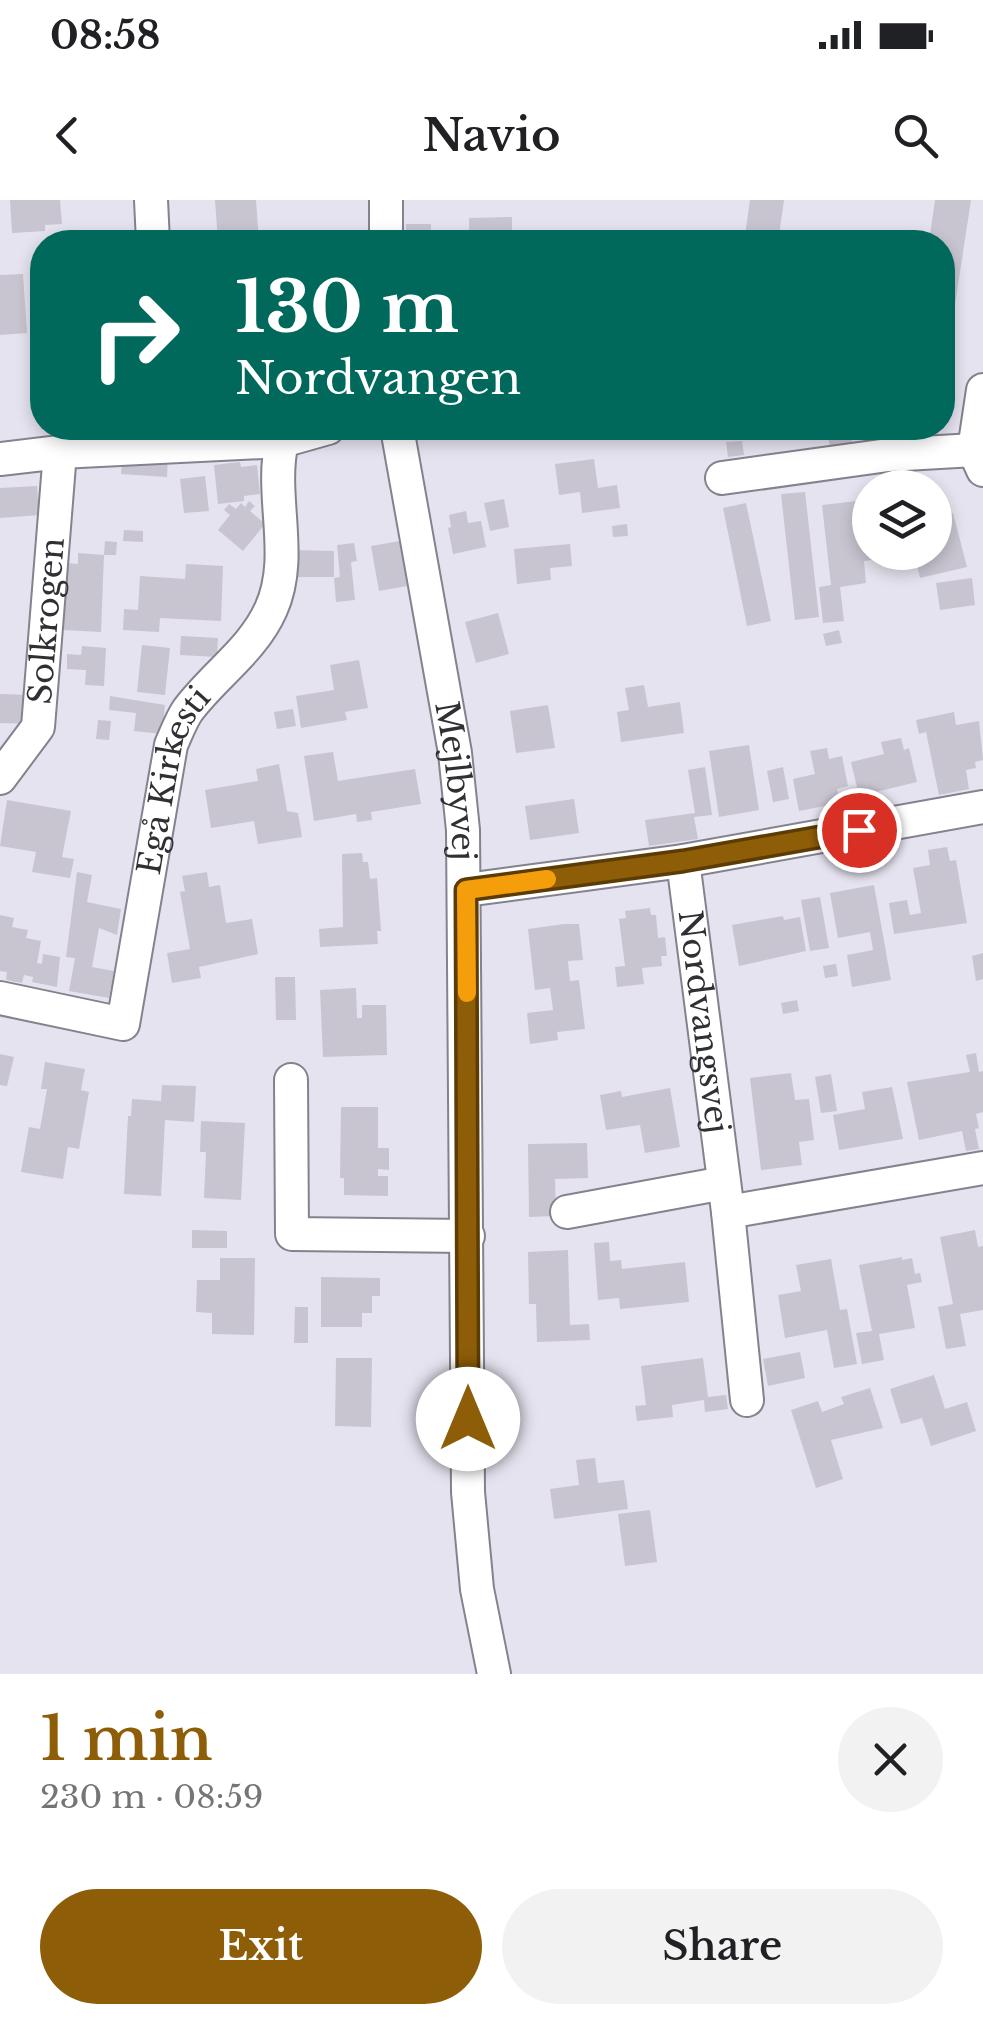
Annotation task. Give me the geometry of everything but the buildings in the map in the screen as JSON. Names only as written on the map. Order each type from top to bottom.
[{"type":"street","points":[[151,200],[152,230]]},
{"type":"street","points":[[386,200],[386,230]]},
{"type":"street","points":[[722,478],[888,454],[978,460],[983,390]]},
{"type":"street","points":[[0,459],[60,452],[286,440]]},
{"type":"street","name":"Mejlbyvej","points":[[400,440],[455,753],[466,890],[468,1492],[478,1589],[494,1674]]},
{"type":"street","name":"Egå Kirkesti","points":[[0,998],[124,1024],[171,745],[186,712],[255,638],[277,592],[282,554],[278,458],[282,441]]},
{"type":"street","name":"Solkrogen","points":[[0,778],[38,727],[60,452]]},
{"type":"street","points":[[466,890],[683,861],[983,807]]},
{"type":"street","name":"Nordvangsvej","points":[[683,861],[726,1198],[746,1400]]},
{"type":"street","points":[[290,1080],[292,1234],[468,1236]]},
{"type":"street","points":[[567,1212],[983,1168]]},
{"type":"slow traffic","points":[[467,993],[466,890],[547,879]]},
{"type":"route","points":[[468,1419],[466,890],[683,861],[859,830]]}]
